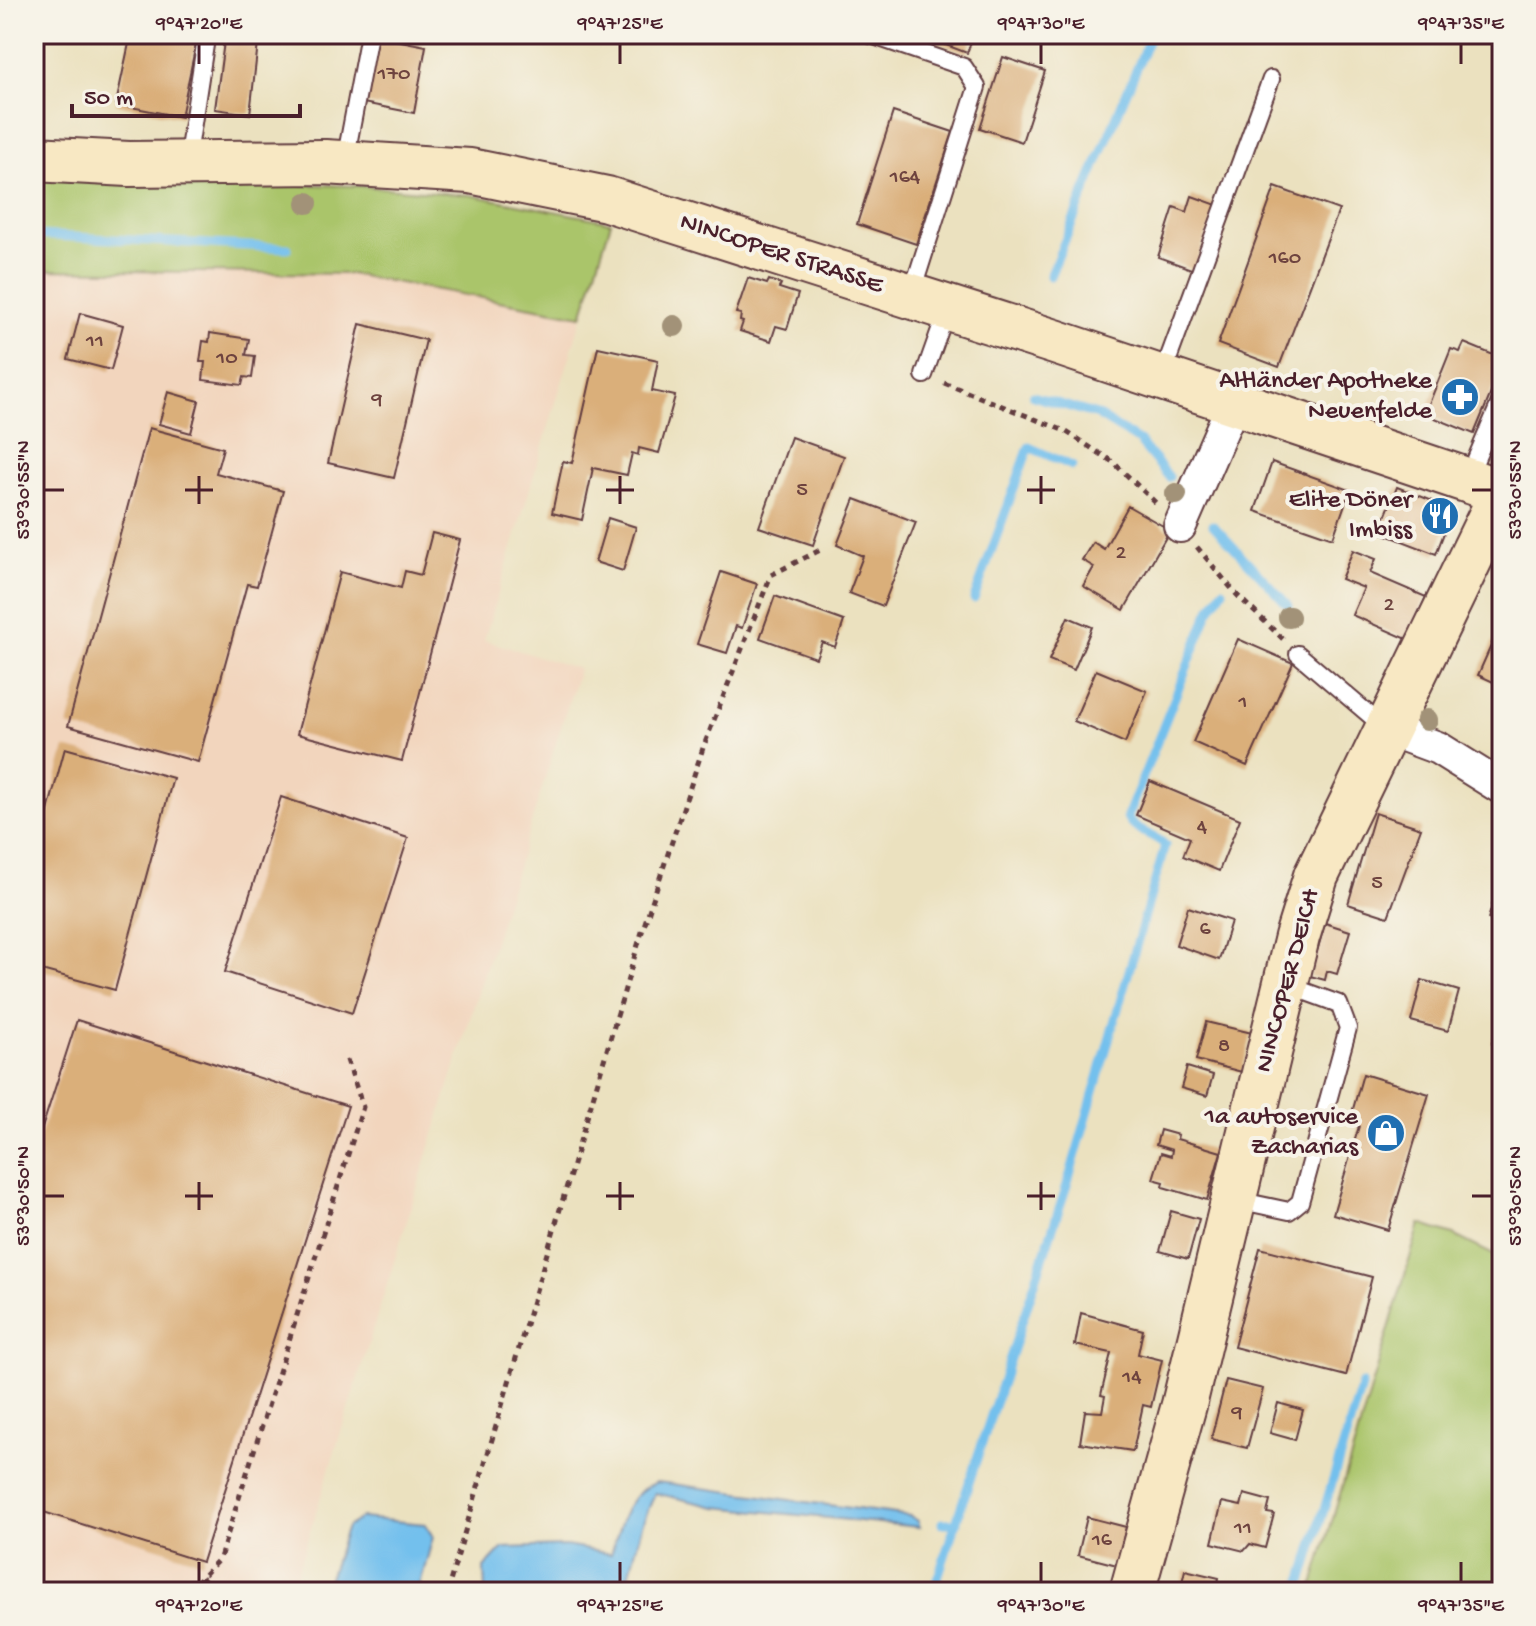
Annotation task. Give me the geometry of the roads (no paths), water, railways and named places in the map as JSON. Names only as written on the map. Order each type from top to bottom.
[{"type":"main road","name":"NINCOPER STRASSE","points":[[34,159],[129,164],[345,163],[470,171],[607,199],[1491,488]]},
{"type":"main road","name":"NINCOPER DEICH","points":[[1132,1592],[1184,1405],[1286,985],[1316,876],[1387,729],[1491,488]]},
{"type":"street","points":[[1180,526],[1234,402]]},
{"type":"street","points":[[1387,729],[1438,748],[1502,788]]},
{"type":"lane","points":[[345,163],[369,34]]},
{"type":"lane","points":[[868,34],[964,67],[977,87],[929,302],[924,375]]},
{"type":"lane","points":[[187,164],[205,45]]},
{"type":"lane","points":[[1162,378],[1271,79]]},
{"type":"lane","points":[[1491,488],[1502,398]]},
{"type":"lane","points":[[1298,654],[1387,729]]},
{"type":"lane","points":[[1234,1199],[1289,1211],[1300,1202],[1348,1028],[1339,1004],[1286,985]]},
{"type":"water","points":[[657,1482],[910,1516],[918,1521],[920,1527],[716,1507],[655,1493],[642,1525],[625,1592],[485,1592],[484,1568],[503,1548],[566,1546],[611,1554],[631,1502],[646,1487]]},
{"type":"water","points":[[361,1518],[425,1524],[433,1537],[418,1592],[332,1591],[328,1581],[347,1527]]},
{"type":"waterway","points":[[1050,276],[1151,34]]},
{"type":"waterway","points":[[34,235],[288,248]]},
{"type":"waterway","points":[[1033,396],[1097,415],[1139,441],[1169,477]]},
{"type":"waterway","points":[[974,599],[1029,447],[1072,466]]},
{"type":"waterway","points":[[1213,525],[1289,606]]},
{"type":"waterway","points":[[933,1592],[1067,1185],[1165,845],[1134,826],[1127,817],[1209,612],[1223,590]]},
{"type":"waterway","points":[[1299,1592],[1362,1384]]},
{"type":"waterway","points":[[942,1523],[957,1523]]},
{"type":"place","name":"Altländer Apotheke Neuenfelde","points":[[1460,397]]},
{"type":"place","name":"Elite Döner Imbiss","points":[[1440,516]]},
{"type":"place","name":"1a autoservice Zacharias","points":[[1386,1133]]}]
